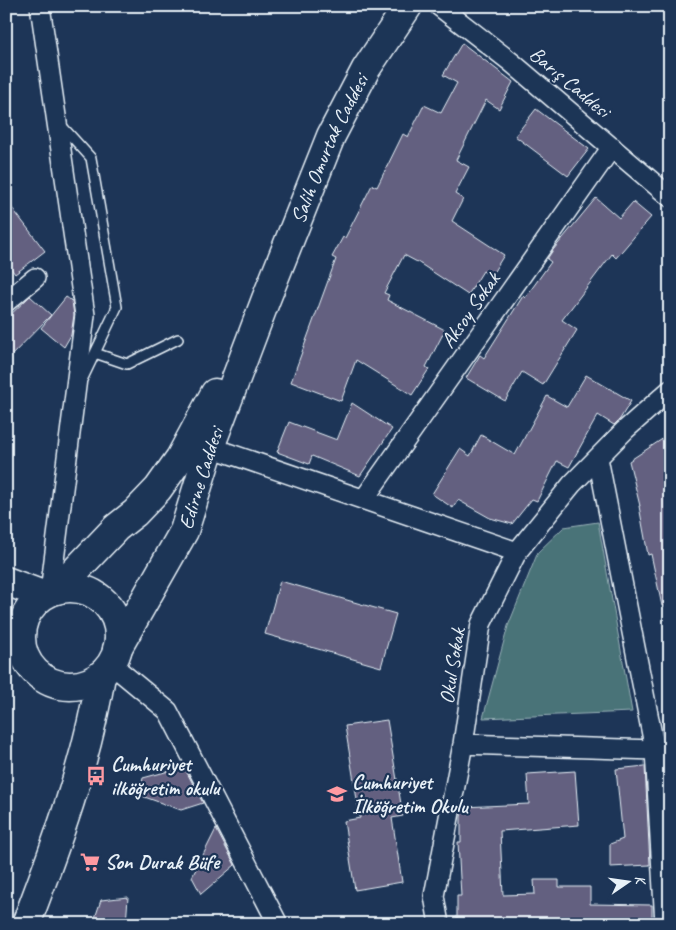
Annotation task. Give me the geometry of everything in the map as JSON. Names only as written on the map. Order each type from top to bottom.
[{"type":"main road","name":"Salih Omurtak Caddesi","points":[[266,299],[331,136],[366,69],[408,6]]},
{"type":"main road","name":"Edirne Caddesi","points":[[110,663],[184,531],[210,447],[266,299]]},
{"type":"main road","points":[[110,663],[87,684],[71,686],[56,684],[41,678],[18,662],[23,652],[20,637],[23,621],[30,606],[50,592],[158,489],[180,458],[266,299]]},
{"type":"main road","points":[[6,581],[50,592],[75,588],[92,592],[105,602],[115,616],[119,632],[56,844],[26,924]]},
{"type":"street","points":[[40,6],[85,315],[50,592]]},
{"type":"street","name":"Barış Caddesi","points":[[439,6],[511,62],[670,197]]},
{"type":"street","name":"Aksoy Sokak","points":[[364,499],[612,147]]},
{"type":"street","points":[[6,302],[35,278]]},
{"type":"street","name":"Okul Sokak","points":[[439,924],[434,896],[463,744],[480,624],[517,552],[572,484],[625,430],[670,390]]},
{"type":"street","points":[[210,447],[517,552]]},
{"type":"street","points":[[598,458],[663,749],[665,924]]},
{"type":"street","points":[[110,663],[168,711],[278,924]]},
{"type":"street","points":[[463,744],[663,749]]},
{"type":"lane","points":[[57,120],[91,158],[117,307],[75,396]]},
{"type":"lane","points":[[95,353],[127,364],[178,339]]},
{"type":"green space","points":[[598,522],[632,712],[483,718],[508,626],[538,552],[564,527]]},
{"type":"building","points":[[462,43],[513,82],[499,109],[486,100],[456,160],[469,167],[455,194],[463,199],[452,221],[504,255],[491,276],[483,271],[468,295],[404,255],[384,293],[389,295],[387,300],[445,330],[426,367],[429,369],[412,395],[356,360],[341,401],[291,382],[336,259],[332,257],[343,237],[345,238],[372,185],[377,187],[403,134],[408,137],[424,105],[441,113],[457,83],[443,75]]},
{"type":"building","points":[[536,109],[589,149],[568,176],[515,136]]},
{"type":"building","points":[[596,198],[619,218],[633,202],[651,217],[616,258],[612,254],[562,320],[577,330],[543,385],[522,372],[505,401],[466,378],[480,355],[484,358],[523,296],[525,298],[551,262],[547,259],[553,250]]},
{"type":"building","points":[[6,200],[45,251],[15,274],[6,262]]},
{"type":"building","points":[[30,296],[51,315],[6,361],[6,319]]},
{"type":"building","points":[[66,297],[72,301],[74,315],[71,335],[64,347],[41,328]]},
{"type":"building","points":[[586,375],[631,401],[614,425],[598,415],[569,467],[557,461],[537,501],[532,499],[512,524],[490,518],[458,500],[453,508],[432,494],[460,449],[470,456],[481,435],[515,455],[547,396],[567,407]]},
{"type":"building","points":[[352,403],[392,429],[360,476],[312,456],[309,464],[277,452],[289,422],[337,440]]},
{"type":"building","points":[[670,434],[670,606],[662,606],[651,554],[648,555],[640,506],[629,461]]},
{"type":"building","points":[[280,581],[396,614],[381,667],[265,634]]},
{"type":"building","points":[[387,720],[403,816],[392,818],[402,882],[355,890],[344,821],[360,818],[345,726]]},
{"type":"building","points":[[645,766],[650,865],[610,867],[610,844],[623,839],[616,769]]},
{"type":"building","points":[[184,767],[203,803],[181,810],[139,795],[143,778]]},
{"type":"building","points":[[575,771],[579,825],[500,831],[503,895],[535,894],[534,880],[559,880],[559,887],[590,887],[590,904],[652,905],[652,924],[457,924],[457,896],[461,896],[458,842],[461,842],[463,807],[529,804],[527,774]]},
{"type":"building","points":[[216,829],[235,865],[201,894],[192,877]]},
{"type":"building","points":[[128,897],[126,924],[93,924],[101,900]]},
{"type":"place","name":"Cumhuriyet ilköğretim okulu","points":[[96,776]]},
{"type":"place","name":"Cumhuriyet İlköğretim Okulu","points":[[337,794]]},
{"type":"place","name":"Son Durak Büfe","points":[[90,862]]}]
